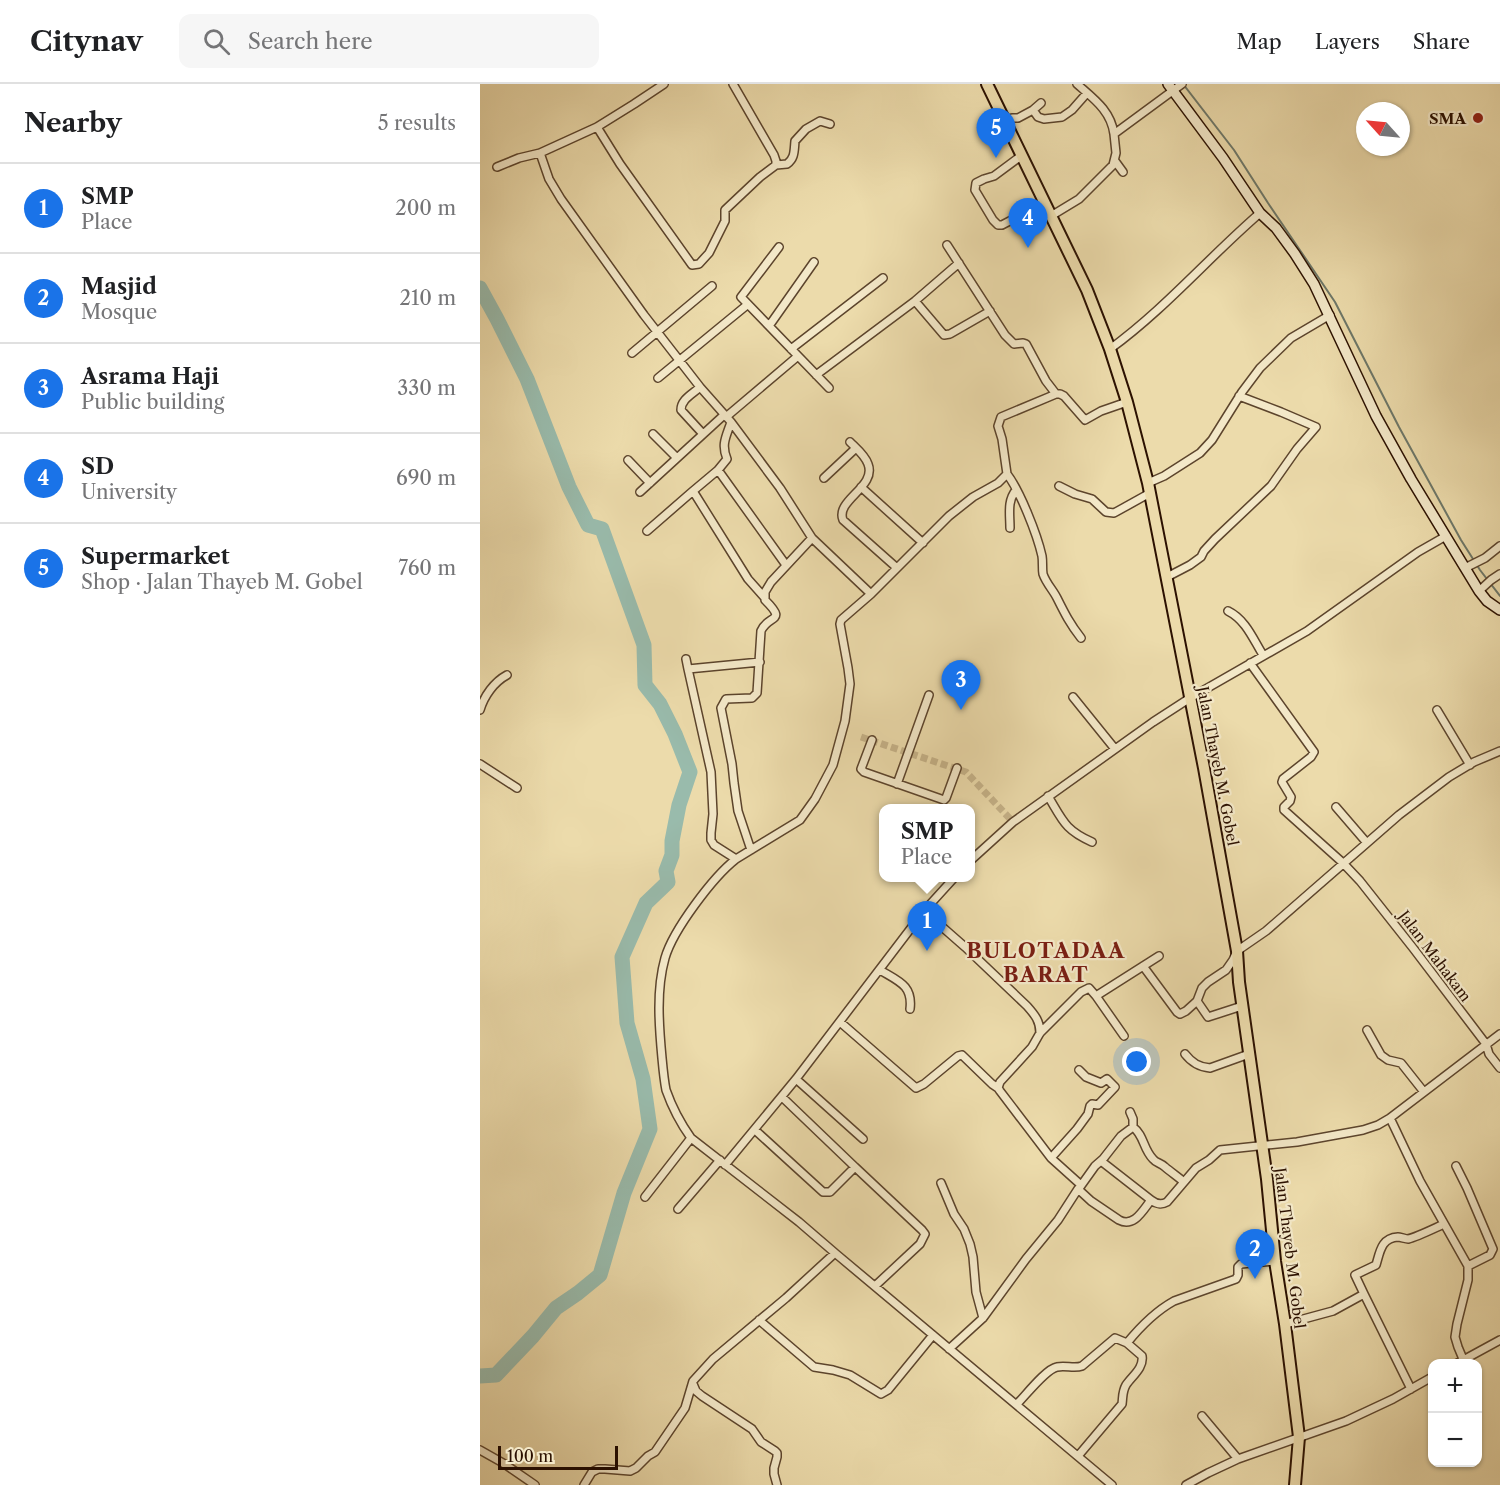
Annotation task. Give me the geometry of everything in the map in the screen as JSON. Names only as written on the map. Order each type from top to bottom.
[{"type":"main road","name":"Jalan Thayeb M. Gobel","points":[[990,85],[1021,156],[1087,290],[1110,349],[1127,402],[1149,488],[1237,951],[1242,1006],[1267,1179],[1275,1261],[1299,1437],[1295,1485]]},
{"type":"street","points":[[497,167],[540,153],[597,127],[656,86],[664,84]]},
{"type":"street","points":[[733,84],[774,155],[776,165]]},
{"type":"street","points":[[1077,84],[1100,103],[1111,120],[1115,161],[1123,172]]},
{"type":"street","points":[[1114,134],[1176,86],[1260,213],[1276,228],[1314,284],[1377,416],[1411,479],[1446,536],[1472,565],[1479,591],[1486,601],[1500,610]]},
{"type":"street","points":[[1033,110],[1038,117],[1044,119],[1062,117],[1072,110],[1087,93]]},
{"type":"street","points":[[1006,122],[1033,110],[1041,103]]},
{"type":"street","points":[[597,127],[620,164],[692,265],[699,264],[709,253],[724,226],[725,210],[776,165],[787,164],[792,159],[795,141],[806,129],[820,121],[830,124]]},
{"type":"street","points":[[540,153],[549,179],[561,199],[644,315],[780,488],[812,538],[871,594]]},
{"type":"street","points":[[1021,156],[994,176],[976,183],[975,190],[998,225],[1044,203]]},
{"type":"street","points":[[1051,216],[1079,199],[1115,161]]},
{"type":"street","points":[[1110,349],[1134,332],[1260,213]]},
{"type":"street","points":[[947,245],[1009,340],[1014,344],[1026,344],[1046,381],[1056,394]]},
{"type":"street","points":[[778,247],[741,297],[829,388]]},
{"type":"street","points":[[769,327],[814,262]]},
{"type":"street","points":[[816,375],[915,301],[959,263]]},
{"type":"street","points":[[791,349],[883,278]]},
{"type":"street","points":[[632,353],[712,286]]},
{"type":"street","points":[[915,301],[944,335],[950,334],[990,311]]},
{"type":"street","points":[[658,378],[747,305]]},
{"type":"street","points":[[1059,486],[1092,499],[1102,510],[1114,513],[1203,449],[1212,440],[1239,396],[1260,368],[1291,338],[1330,315]]},
{"type":"street","points":[[640,492],[703,434],[727,418],[798,356]]},
{"type":"street","points":[[700,387],[684,401],[681,410],[703,434]]},
{"type":"street","points":[[1081,638],[1069,623],[1044,574],[1038,542],[1007,474],[998,426],[1000,418],[1056,394],[1064,396],[1085,420],[1101,411],[1127,402]]},
{"type":"street","points":[[1167,577],[1201,558],[1215,539],[1271,486],[1316,427],[1239,396]]},
{"type":"street","points":[[646,531],[718,470],[727,459],[724,443],[727,418]]},
{"type":"street","points":[[653,434],[677,458]]},
{"type":"street","points":[[850,442],[867,461],[869,477],[843,510],[843,520],[897,568]]},
{"type":"street","points":[[824,478],[856,448]]},
{"type":"street","points":[[628,460],[650,483]]},
{"type":"street","points":[[718,470],[786,565]]},
{"type":"street","points":[[1007,474],[998,483],[973,497],[949,516],[871,594],[844,617],[841,622],[850,684],[845,721],[833,765],[815,799],[800,820],[736,859],[715,880],[689,914],[670,945],[665,958],[659,991],[660,1043],[666,1089],[678,1118],[691,1138],[799,1222],[1112,1485]]},
{"type":"street","points":[[861,487],[923,543]]},
{"type":"street","points":[[1010,528],[1010,498],[1016,490]]},
{"type":"street","points":[[693,491],[748,579],[775,610],[776,618],[764,625],[761,631],[756,695],[752,698],[726,699],[720,712],[732,764],[738,811],[750,850]]},
{"type":"street","points":[[975,856],[1013,822],[1115,749],[1190,698],[1317,624],[1418,552],[1446,536]]},
{"type":"street","points":[[764,597],[766,588],[812,538]]},
{"type":"street","points":[[1472,565],[1500,546]]},
{"type":"street","points":[[1479,591],[1500,574]]},
{"type":"street","points":[[1228,611],[1235,614],[1245,625],[1263,655]]},
{"type":"street","points":[[686,659],[711,772],[713,814],[711,840],[714,845],[736,859]]},
{"type":"street","points":[[688,669],[760,662]]},
{"type":"street","name":"Jalan Mahakam","points":[[1250,663],[1314,752],[1311,757],[1283,779],[1282,782],[1291,797],[1284,810],[1360,881],[1486,1044],[1489,1054],[1500,1068]]},
{"type":"street","points":[[480,710],[486,696],[500,679],[507,675]]},
{"type":"street","points":[[897,784],[929,695]]},
{"type":"street","points":[[1073,697],[1115,749]]},
{"type":"street","points":[[1437,710],[1470,765]]},
{"type":"street","points":[[872,741],[862,770],[867,774],[944,800],[957,768]]},
{"type":"street","points":[[1143,966],[1179,1014],[1184,1013],[1197,1001],[1202,988],[1226,970],[1237,951],[1266,931],[1366,843],[1436,787],[1470,765],[1499,754]]},
{"type":"street","points":[[480,764],[517,788]]},
{"type":"street","points":[[1048,796],[1066,826],[1092,842]]},
{"type":"street","points":[[1336,807],[1366,843]]},
{"type":"street","points":[[678,1209],[755,1130],[924,911],[950,882]]},
{"type":"street","points":[[924,911],[1028,1006],[1036,1016],[1040,1033]]},
{"type":"street","points":[[1096,996],[1159,956]]},
{"type":"street","points":[[880,970],[909,991],[910,1009]]},
{"type":"street","points":[[998,1088],[1032,1047],[1040,1033],[1086,989],[1090,989],[1096,996],[1124,1036]]},
{"type":"street","points":[[1197,1001],[1208,1017],[1242,1006]]},
{"type":"street","points":[[840,1022],[914,1087],[920,1087],[962,1054],[998,1088],[1052,1158],[1091,1201],[1119,1220],[1127,1223],[1135,1219],[1151,1200]]},
{"type":"street","points":[[1367,1030],[1381,1055],[1385,1059],[1401,1063],[1424,1092]]},
{"type":"street","points":[[1101,1161],[1151,1200],[1164,1203],[1196,1168],[1220,1150],[1297,1142],[1363,1130],[1390,1119],[1500,1034]]},
{"type":"street","points":[[1185,1054],[1199,1066],[1210,1068],[1250,1054]]},
{"type":"street","points":[[1052,1158],[1088,1114],[1090,1106],[1098,1105],[1114,1087],[1107,1079],[1101,1083],[1088,1078],[1079,1070]]},
{"type":"street","points":[[796,1079],[864,1139]]},
{"type":"street","points":[[782,1097],[925,1234],[920,1244],[876,1286]]},
{"type":"street","points":[[950,1349],[983,1318],[1058,1220],[1095,1166],[1132,1127],[1133,1119],[1130,1112]]},
{"type":"street","points":[[1390,1119],[1420,1181],[1467,1266],[1467,1283],[1455,1337],[1463,1359],[1500,1340]]},
{"type":"street","points":[[1132,1127],[1140,1134],[1150,1157],[1184,1182]]},
{"type":"street","points":[[755,1130],[823,1192],[830,1192],[855,1167]]},
{"type":"street","points":[[645,1197],[691,1138]]},
{"type":"street","points":[[1456,1166],[1493,1249],[1490,1255],[1467,1266]]},
{"type":"street","points":[[941,1183],[970,1244],[976,1292],[983,1318]]},
{"type":"street","points":[[1411,1389],[1354,1271],[1376,1264],[1380,1250],[1386,1241],[1396,1238],[1408,1239],[1444,1224]]},
{"type":"street","points":[[584,1485],[592,1472],[598,1469],[630,1471],[655,1452],[685,1408],[693,1384],[703,1368],[835,1253]]},
{"type":"street","points":[[1127,1343],[1165,1306],[1174,1301],[1236,1279],[1238,1267],[1241,1264],[1275,1261]]},
{"type":"street","points":[[1285,1324],[1333,1311],[1364,1294]]},
{"type":"street","points":[[759,1320],[814,1367],[850,1375],[881,1394],[894,1383],[933,1335]]},
{"type":"street","points":[[1017,1404],[1054,1367],[1077,1368],[1082,1366],[1114,1338],[1127,1343],[1142,1356],[1142,1364],[1125,1386],[1122,1404],[1078,1456]]},
{"type":"street","points":[[1186,1485],[1238,1459],[1346,1421],[1428,1379]]},
{"type":"street","points":[[693,1384],[702,1396],[752,1429],[761,1442],[775,1450],[777,1457],[774,1474],[777,1485]]},
{"type":"street","points":[[1202,1416],[1238,1459]]},
{"type":"street","points":[[480,1450],[535,1485]]},
{"type":"waterway","points":[[1183,84],[1234,150],[1335,302],[1399,427],[1461,540],[1500,596]]},
{"type":"waterway","points":[[480,288],[527,379],[569,487],[588,525],[602,529],[644,645],[645,685],[660,704],[690,772],[679,805],[672,841],[672,855],[666,871],[668,882],[646,903],[622,957],[627,1023],[643,1079],[650,1129],[624,1193],[600,1275],[556,1308],[496,1375],[480,1376]]},
{"type":"tunnel","points":[[861,737],[966,772],[1013,822]]},
{"type":"place","name":"SMA","points":[[1478,118]]},
{"type":"place","name":"Supermarket","points":[[996,158]]},
{"type":"place","name":"SD","points":[[1028,248]]},
{"type":"place","name":"Asrama Haji","points":[[961,710]]},
{"type":"place","name":"SMP","points":[[927,951]]},
{"type":"place","name":"Masjid","points":[[1255,1279]]},
{"type":"district","name":"BULOTADAA BARAT","points":[[1046,962]]}]
